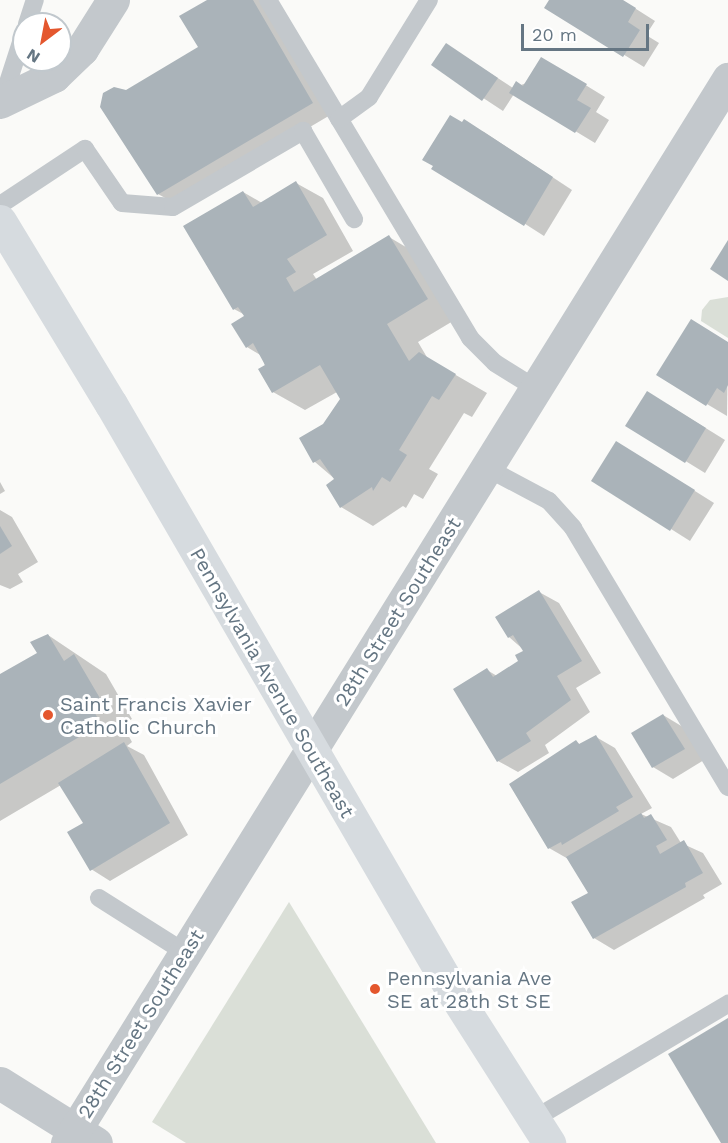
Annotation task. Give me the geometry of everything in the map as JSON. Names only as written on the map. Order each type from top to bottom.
[{"type":"highway","name":"Pennsylvania Avenue Southeast","points":[[0,221],[111,404],[311,753],[541,1131]]},
{"type":"street","points":[[1,101],[54,76],[82,50],[113,0]]},
{"type":"street","name":"28th Street Southeast","points":[[80,1139],[186,952],[728,79]]},
{"type":"street","points":[[0,1083],[80,1139]]},
{"type":"lane","points":[[268,0],[470,339],[495,363],[537,389]]},
{"type":"lane","points":[[339,119],[369,97],[429,0]]},
{"type":"lane","points":[[1,101],[12,68]]},
{"type":"lane","points":[[0,205],[85,149],[122,203],[173,207],[303,131],[354,219]]},
{"type":"lane","points":[[487,468],[549,501],[573,528],[728,787]]},
{"type":"lane","points":[[99,898],[186,952]]},
{"type":"lane","points":[[541,1131],[728,1004]]},
{"type":"shaded area","points":[[728,297],[728,338],[701,321],[702,310],[710,300]]},
{"type":"shaded area","points":[[289,902],[436,1143],[186,1143],[152,1122]]},
{"type":"building","points":[[207,0],[253,0],[313,103],[157,195],[100,107],[103,93],[114,87],[126,90],[198,47],[179,16]]},
{"type":"building","points":[[549,0],[623,0],[636,8],[628,22],[640,30],[623,57],[544,8]]},
{"type":"building","points":[[446,43],[498,78],[482,101],[431,65]]},
{"type":"building","points":[[541,57],[587,84],[577,100],[591,108],[575,133],[509,93],[516,81],[523,86]]},
{"type":"building","points":[[450,115],[462,122],[464,119],[553,177],[524,226],[431,169],[433,166],[422,160]]},
{"type":"building","points":[[296,181],[327,235],[287,259],[296,272],[286,278],[294,292],[389,235],[428,299],[387,324],[409,361],[419,352],[456,374],[439,400],[432,396],[399,450],[407,455],[390,482],[382,477],[373,491],[372,487],[340,508],[326,485],[334,479],[320,459],[313,463],[299,438],[323,424],[340,399],[320,365],[272,393],[258,369],[265,365],[253,343],[246,348],[231,324],[244,316],[238,307],[233,310],[183,226],[243,191],[253,207]]},
{"type":"building","points":[[728,240],[728,281],[710,269]]},
{"type":"building","points":[[691,319],[728,342],[728,385],[724,393],[717,388],[706,406],[656,375]]},
{"type":"building","points":[[647,391],[706,428],[685,463],[625,426]]},
{"type":"building","points":[[616,441],[695,490],[670,531],[591,481]]},
{"type":"building","points":[[0,526],[12,546],[0,554]]},
{"type":"building","points":[[539,590],[582,661],[557,676],[571,700],[526,733],[531,741],[497,762],[453,689],[487,668],[493,677],[518,661],[515,655],[523,651],[513,635],[508,638],[495,617]]},
{"type":"building","name":"Saint Francis Xavier Catholic Church","points":[[48,634],[64,661],[74,654],[101,700],[91,706],[101,724],[0,784],[0,674],[37,653],[30,642]]},
{"type":"building","points":[[663,714],[685,749],[652,768],[631,733]]},
{"type":"building","points":[[596,735],[633,797],[616,807],[619,811],[562,845],[561,842],[548,849],[509,784],[576,740],[579,744]]},
{"type":"building","points":[[124,742],[170,823],[90,871],[67,832],[83,823],[58,783]]},
{"type":"building","points":[[641,813],[644,818],[651,814],[667,840],[656,846],[660,854],[684,840],[703,873],[685,883],[686,887],[593,939],[571,902],[588,893],[566,857]]},
{"type":"building","points":[[728,1018],[728,1143],[721,1143],[668,1054]]},
{"type":"place","name":"Saint Francis Xavier Catholic Church","points":[[48,715]]},
{"type":"place","name":"Pennsylvania Ave SE at 28th St SE","points":[[375,989]]}]
